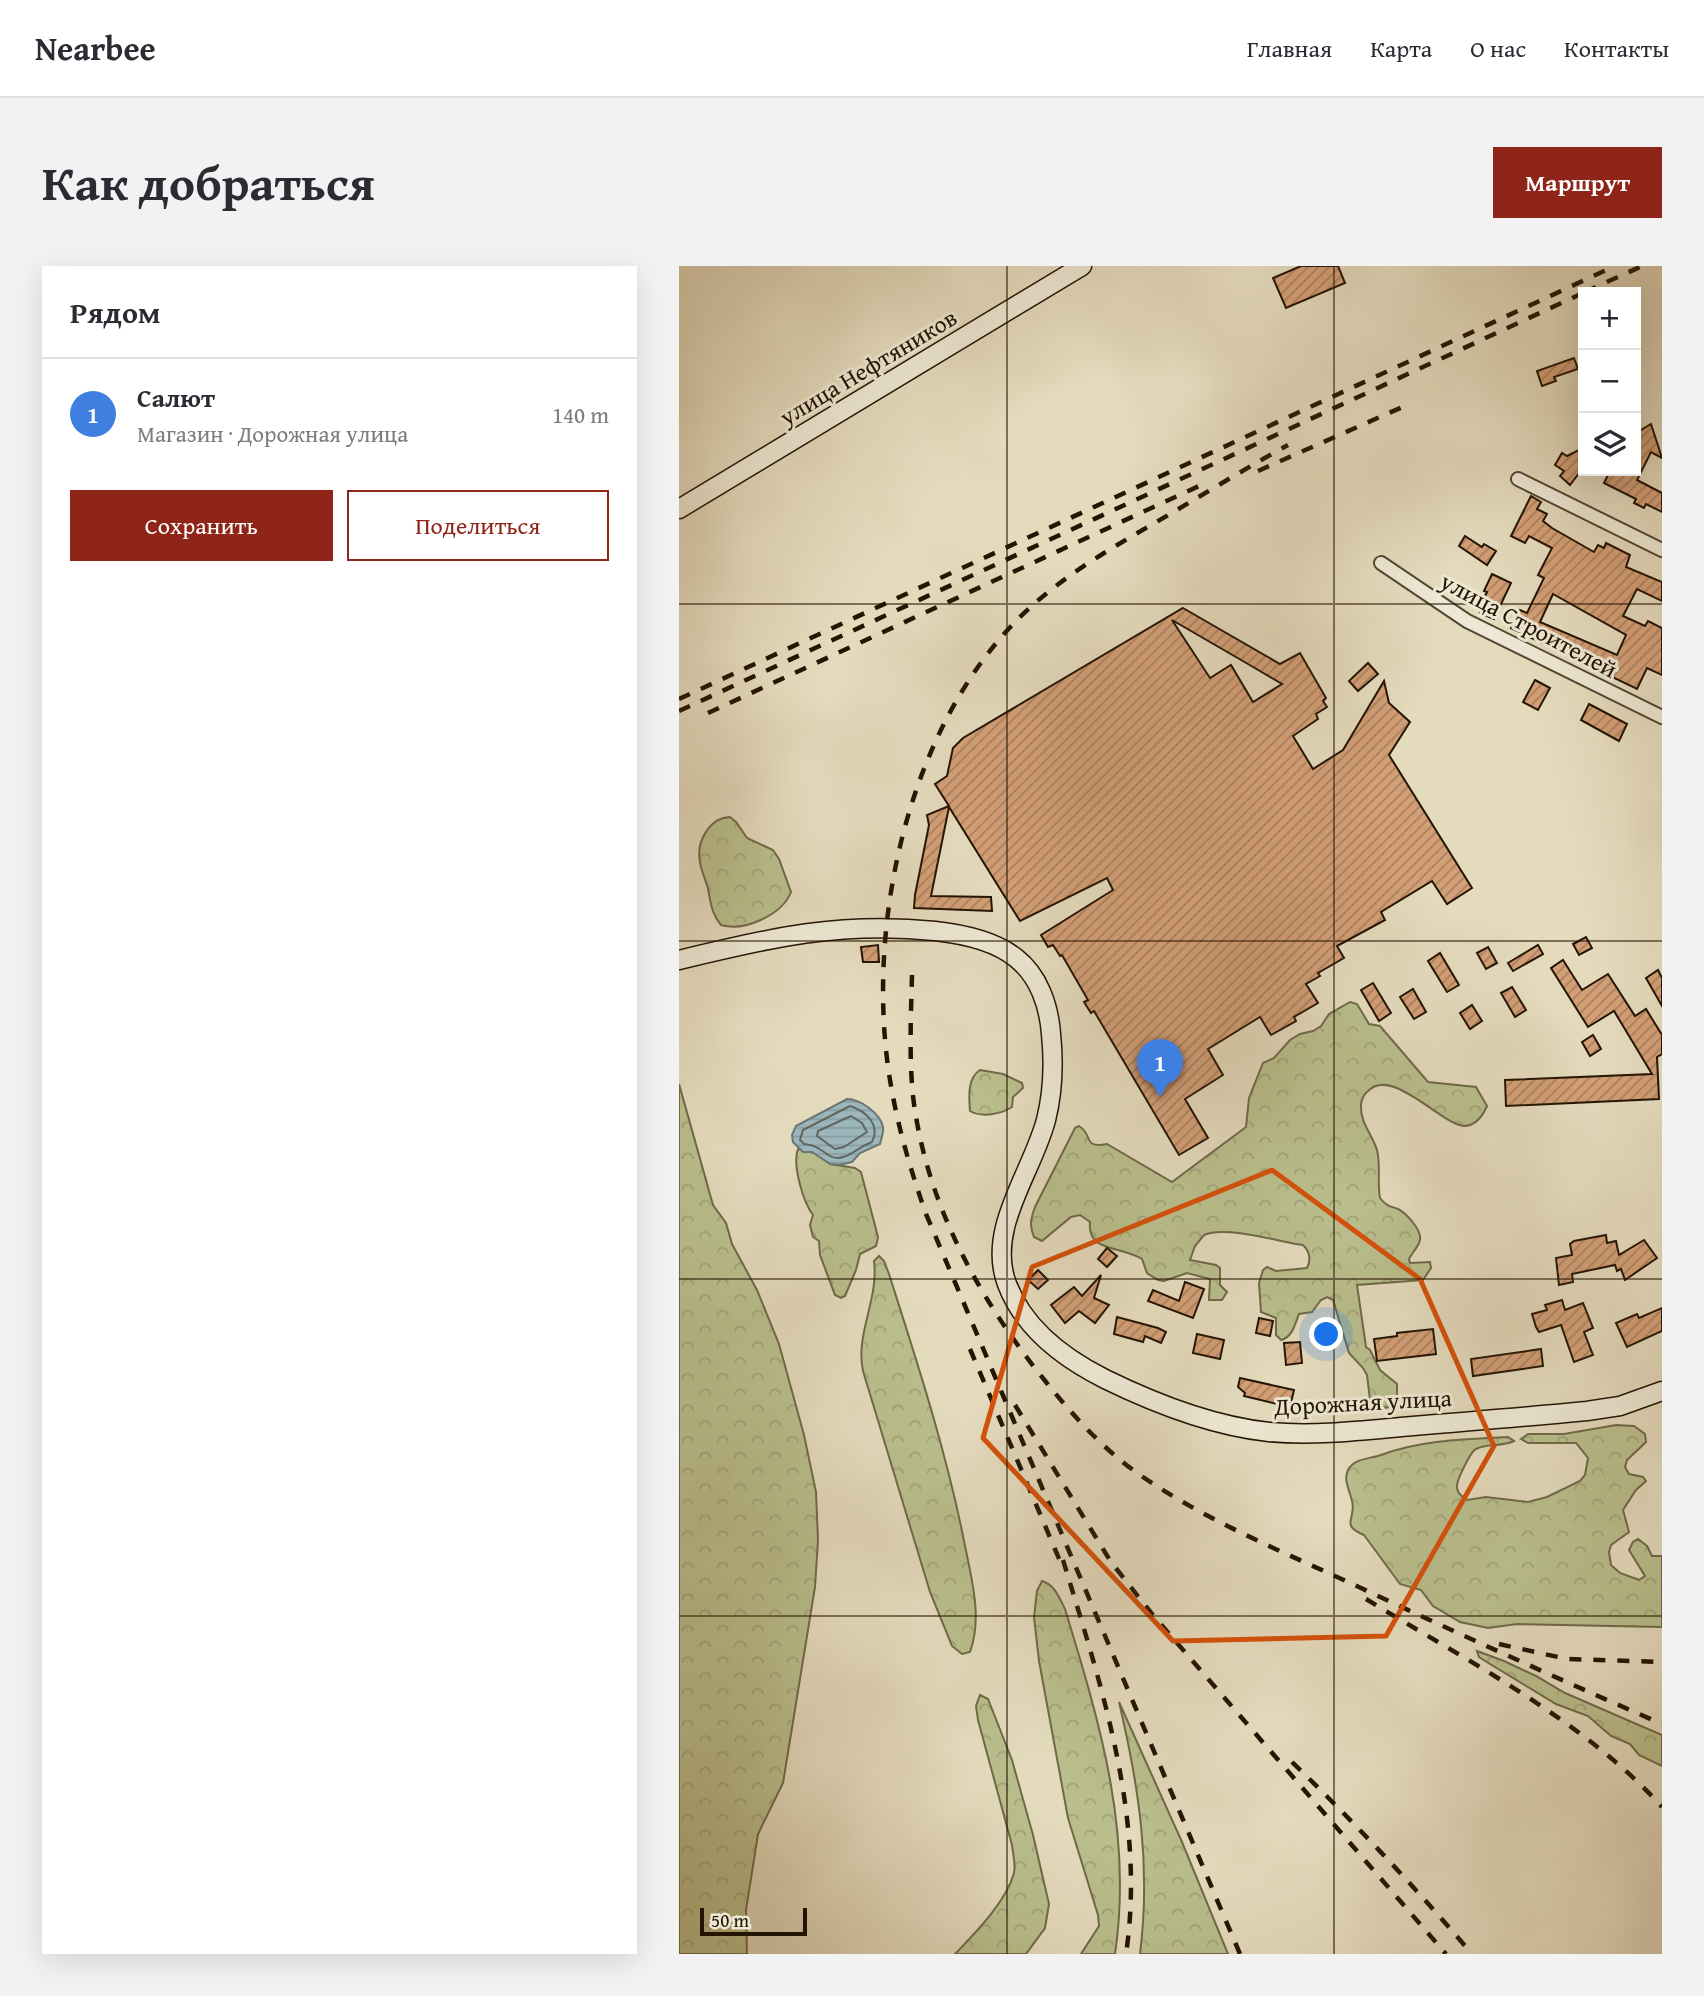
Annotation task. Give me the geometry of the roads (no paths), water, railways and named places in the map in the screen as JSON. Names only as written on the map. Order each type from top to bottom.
[{"type":"street","name":"улица Нефтяников","points":[[679,509],[1082,266]]},
{"type":"street","points":[[1518,479],[1662,550]]},
{"type":"street","name":"улица Строителей","points":[[1381,563],[1467,621],[1662,716]]},
{"type":"street","name":"Дорожная улица","points":[[679,960],[785,936],[859,928],[919,930],[970,937],[999,947],[1018,959],[1037,984],[1048,1012],[1052,1077],[1049,1106],[1039,1142],[1005,1226],[1000,1254],[1002,1268],[1014,1300],[1039,1334],[1072,1360],[1125,1388],[1214,1422],[1269,1432],[1296,1433],[1351,1431],[1587,1411],[1620,1406],[1662,1391]]},
{"type":"water","points":[[847,1099],[863,1104],[878,1117],[883,1129],[880,1144],[860,1153],[852,1162],[839,1165],[830,1164],[812,1152],[803,1152],[793,1142],[792,1135],[796,1126]]},
{"type":"railway","points":[[679,699],[1615,266]]},
{"type":"railway","points":[[1596,287],[1642,266]]},
{"type":"railway","points":[[679,711],[1578,295]]},
{"type":"railway","points":[[1258,471],[1407,405]]},
{"type":"railway","points":[[1240,1954],[926,1214],[896,1113],[886,1050],[883,994],[893,877],[907,820],[926,763],[951,711],[982,662],[1018,619],[1071,575],[1130,537],[1288,445]]},
{"type":"railway","points":[[708,713],[1199,486]]},
{"type":"railway","points":[[912,975],[913,1096],[919,1133],[940,1204],[970,1270],[1009,1333],[1055,1394],[1095,1437],[1140,1475],[1220,1522],[1662,1724]]},
{"type":"railway","points":[[970,1349],[1063,1568]]},
{"type":"railway","points":[[1015,1405],[1111,1562],[1152,1614],[1446,1954]]},
{"type":"railway","points":[[1063,1560],[1105,1705],[1125,1804],[1131,1904],[1126,1954]]},
{"type":"railway","points":[[1366,1599],[1522,1693],[1560,1719],[1631,1776],[1662,1807]]},
{"type":"railway","points":[[1499,1644],[1567,1659],[1662,1662]]},
{"type":"railway","points":[[1292,1762],[1339,1808],[1472,1954]]},
{"type":"place","name":"Салют","points":[[1160,1097]]}]
